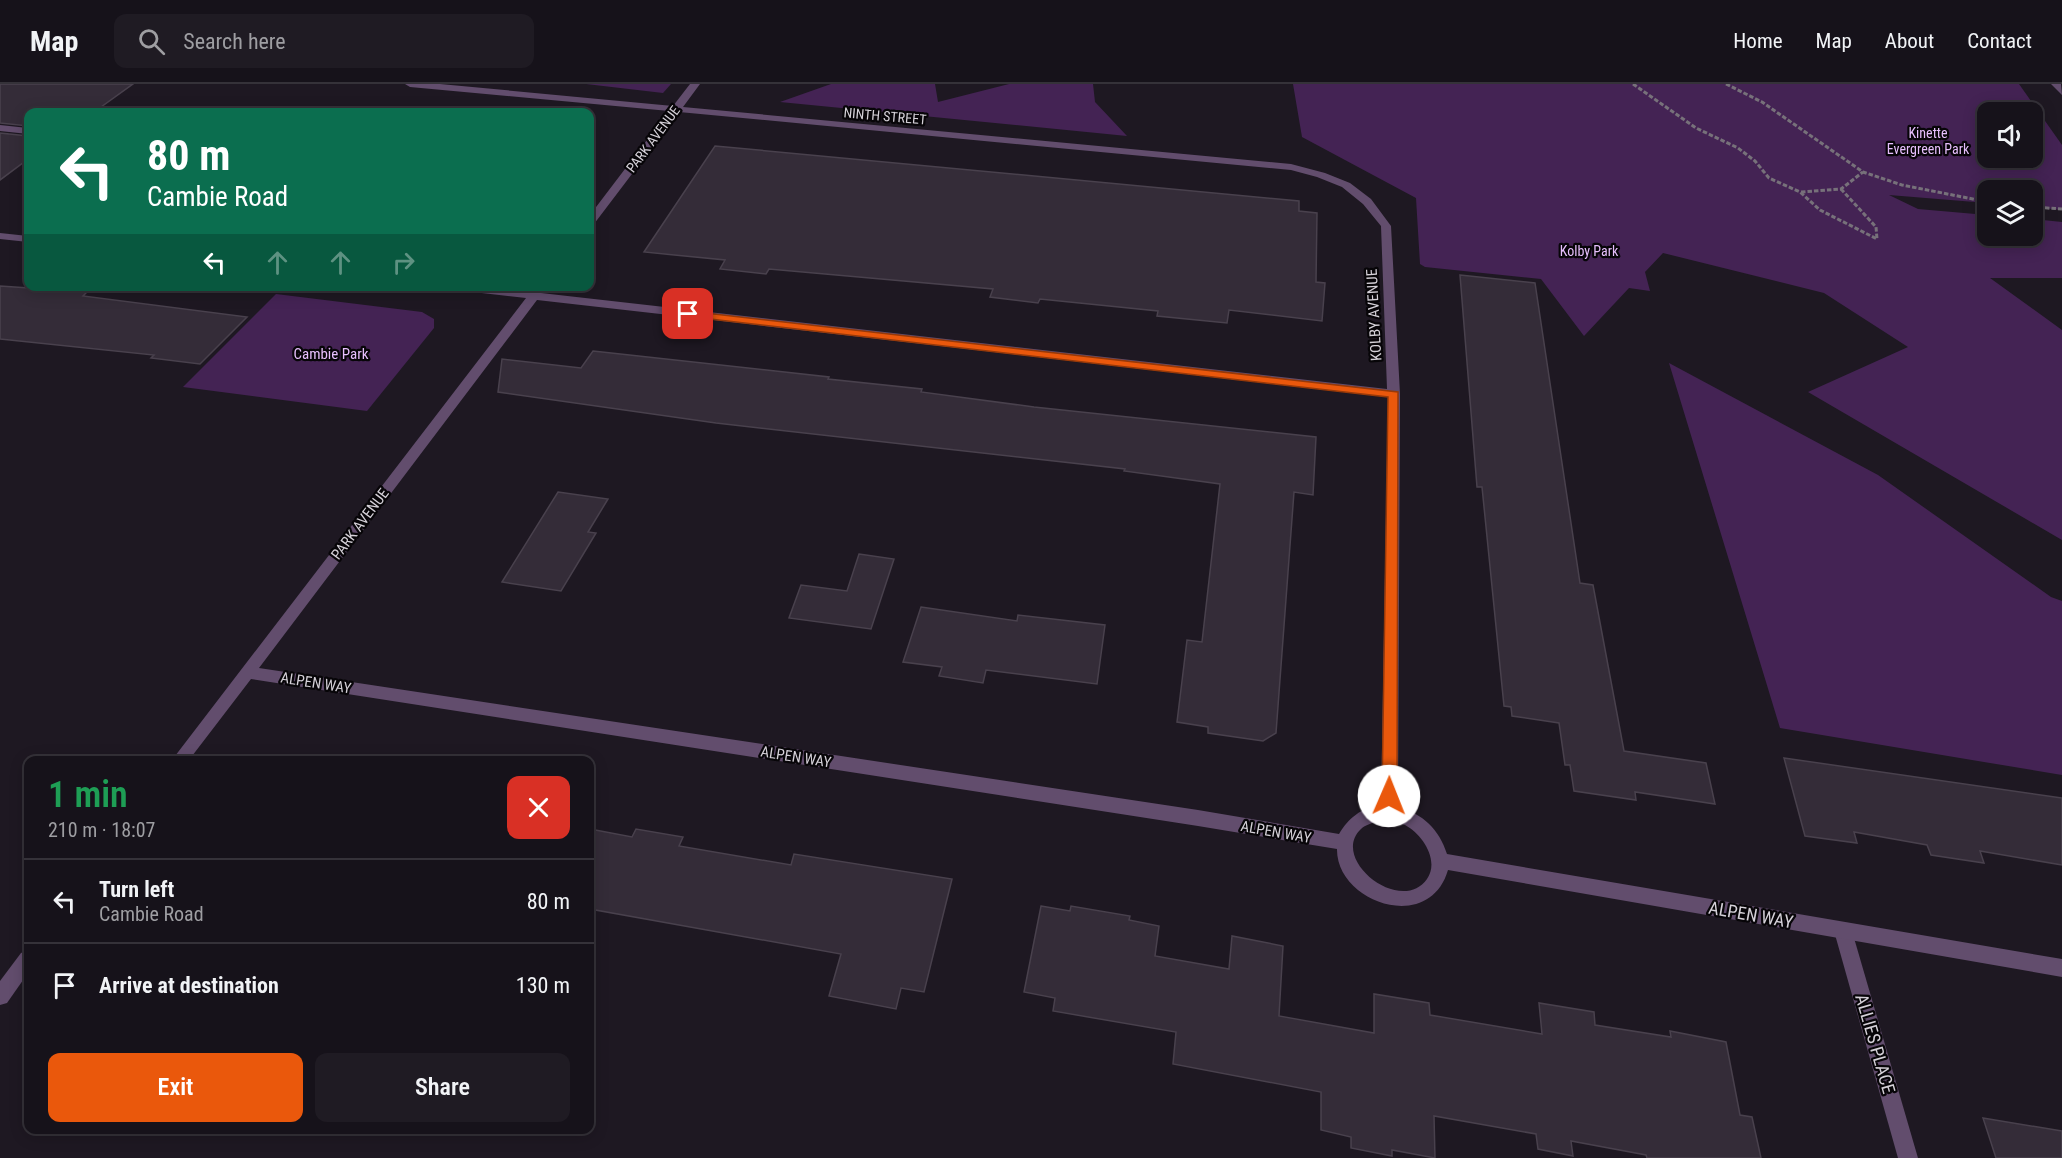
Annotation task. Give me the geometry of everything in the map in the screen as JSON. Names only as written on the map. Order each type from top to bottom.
[{"type":"street","name":"NINTH STREET","points":[[410,84],[675,111],[1291,167],[1324,175],[1353,189]]},
{"type":"street","name":"PARK AVENUE","points":[[594,217],[695,84]]},
{"type":"street","points":[[2056,84],[2062,92]]},
{"type":"street","points":[[0,128],[24,131]]},
{"type":"street","name":"KOLBY AVENUE","points":[[1353,189],[1373,204],[1386,226],[1394,394],[1389,813]]},
{"type":"street","points":[[0,236],[24,239]]},
{"type":"street","points":[[522,291],[1394,394]]},
{"type":"street","name":"PARK AVENUE","points":[[183,756],[537,292]]},
{"type":"street","name":"ALPEN WAY","points":[[247,672],[1198,818],[1345,843]]},
{"type":"street","points":[[1389,813],[1418,824],[1434,841],[1441,861],[1439,874],[1433,886],[1422,894],[1407,899],[1392,898],[1362,883],[1352,871],[1346,858],[1345,843],[1348,832],[1364,817],[1389,813]]},
{"type":"street","name":"ALPEN WAY","points":[[1441,861],[2062,968]]},
{"type":"street","name":"ALLIES PLACE","points":[[1843,931],[1908,1158]]},
{"type":"street","points":[[0,996],[24,964]]},
{"type":"path","points":[[1633,84],[1696,128],[1738,148],[1755,161],[1769,178],[1800,192],[1820,210],[1871,238],[1877,239],[1876,228],[1841,189]]},
{"type":"path","points":[[1726,84],[1762,102],[1845,162],[1863,172],[1902,185],[1977,200]]},
{"type":"path","points":[[1800,192],[1841,189],[1863,172]]},
{"type":"path","points":[[2043,208],[2062,209]]},
{"type":"green space","points":[[586,84],[671,84],[663,93]]},
{"type":"green space","points":[[831,84],[935,84],[938,102],[1009,84],[1093,84],[1095,102],[1127,136],[780,102]]},
{"type":"green space","points":[[1293,84],[2019,84],[2032,102],[1977,102],[1977,168],[2043,168],[2043,118],[2062,145],[2062,210],[2043,208],[2043,180],[1977,180],[1977,202],[1889,195],[1918,209],[1977,214],[1977,246],[2043,246],[2043,220],[2062,222],[2062,278],[1990,278],[2062,330],[2062,540],[1808,392],[1908,347],[1824,293],[1663,253],[1645,272],[1650,291],[1629,288],[1584,336],[1541,279],[1425,267],[1420,264],[1416,198],[1302,137]]},
{"type":"green space","name":"Cambie Park","points":[[276,294],[422,312],[434,319],[434,328],[367,411],[183,387]]},
{"type":"green space","points":[[1669,363],[1878,475],[2051,597],[2062,601],[2062,775],[1780,728]]},
{"type":"building","points":[[0,84],[133,84],[100,108],[24,108],[24,126],[0,123]]},
{"type":"building","points":[[0,133],[24,136],[24,162],[0,180]]},
{"type":"building","points":[[715,146],[1299,201],[1299,211],[1317,213],[1316,282],[1325,283],[1322,321],[1229,310],[1227,323],[1157,316],[1158,311],[1040,299],[1038,303],[990,297],[993,289],[769,269],[766,274],[720,269],[725,260],[644,252]]},
{"type":"building","points":[[1460,275],[1535,283],[1580,583],[1593,585],[1624,751],[1706,763],[1715,804],[1635,792],[1636,800],[1574,791],[1570,765],[1565,765],[1559,723],[1512,716],[1511,707],[1504,706],[1482,487],[1477,487]]},
{"type":"building","points":[[0,286],[24,288],[24,291],[87,292],[83,296],[247,317],[200,364],[151,358],[154,355],[0,339]]},
{"type":"building","points":[[593,351],[829,377],[828,379],[922,389],[921,392],[1034,407],[1316,437],[1313,495],[1294,492],[1276,733],[1263,741],[1208,733],[1208,727],[1177,722],[1187,640],[1202,642],[1220,484],[1124,471],[1125,469],[716,423],[498,392],[502,359],[581,368]]},
{"type":"building","points":[[558,492],[608,499],[588,532],[596,533],[561,591],[502,582]]},
{"type":"building","points":[[859,554],[894,559],[871,629],[789,618],[801,585],[847,591]]},
{"type":"building","points":[[921,607],[1017,621],[1018,615],[1105,625],[1097,684],[986,670],[983,683],[939,676],[942,667],[903,662]]},
{"type":"building","points":[[1784,758],[2062,798],[2062,865],[1980,851],[1984,863],[1931,855],[1927,845],[1854,832],[1857,843],[1805,836]]},
{"type":"building","points":[[636,829],[683,837],[679,846],[791,865],[794,854],[952,879],[924,992],[901,988],[896,1009],[829,996],[841,954],[594,910],[594,830],[632,837]]},
{"type":"building","points":[[1041,906],[1070,911],[1071,906],[1130,916],[1129,920],[1159,926],[1155,956],[1229,969],[1232,936],[1283,946],[1279,1016],[1374,1033],[1374,994],[1429,1003],[1430,1015],[1542,1034],[1539,1003],[1594,1012],[1595,1025],[1671,1037],[1670,1031],[1726,1042],[1740,1115],[1752,1117],[1761,1158],[1647,1158],[1646,1155],[1571,1141],[1573,1156],[1538,1149],[1536,1134],[1434,1116],[1435,1158],[1392,1150],[1392,1156],[1351,1148],[1351,1137],[1321,1130],[1321,1092],[1173,1064],[1176,1032],[1053,1011],[1055,998],[1024,992]]},
{"type":"building","points":[[1983,1118],[2062,1131],[2062,1158],[1996,1158]]},
{"type":"route","points":[[688,314],[1394,394],[1389,796]]},
{"type":"park label","name":"Kinette Evergreen Park","points":[[1928,142]]},
{"type":"park label","name":"Kolby Park","points":[[1589,251]]}]
